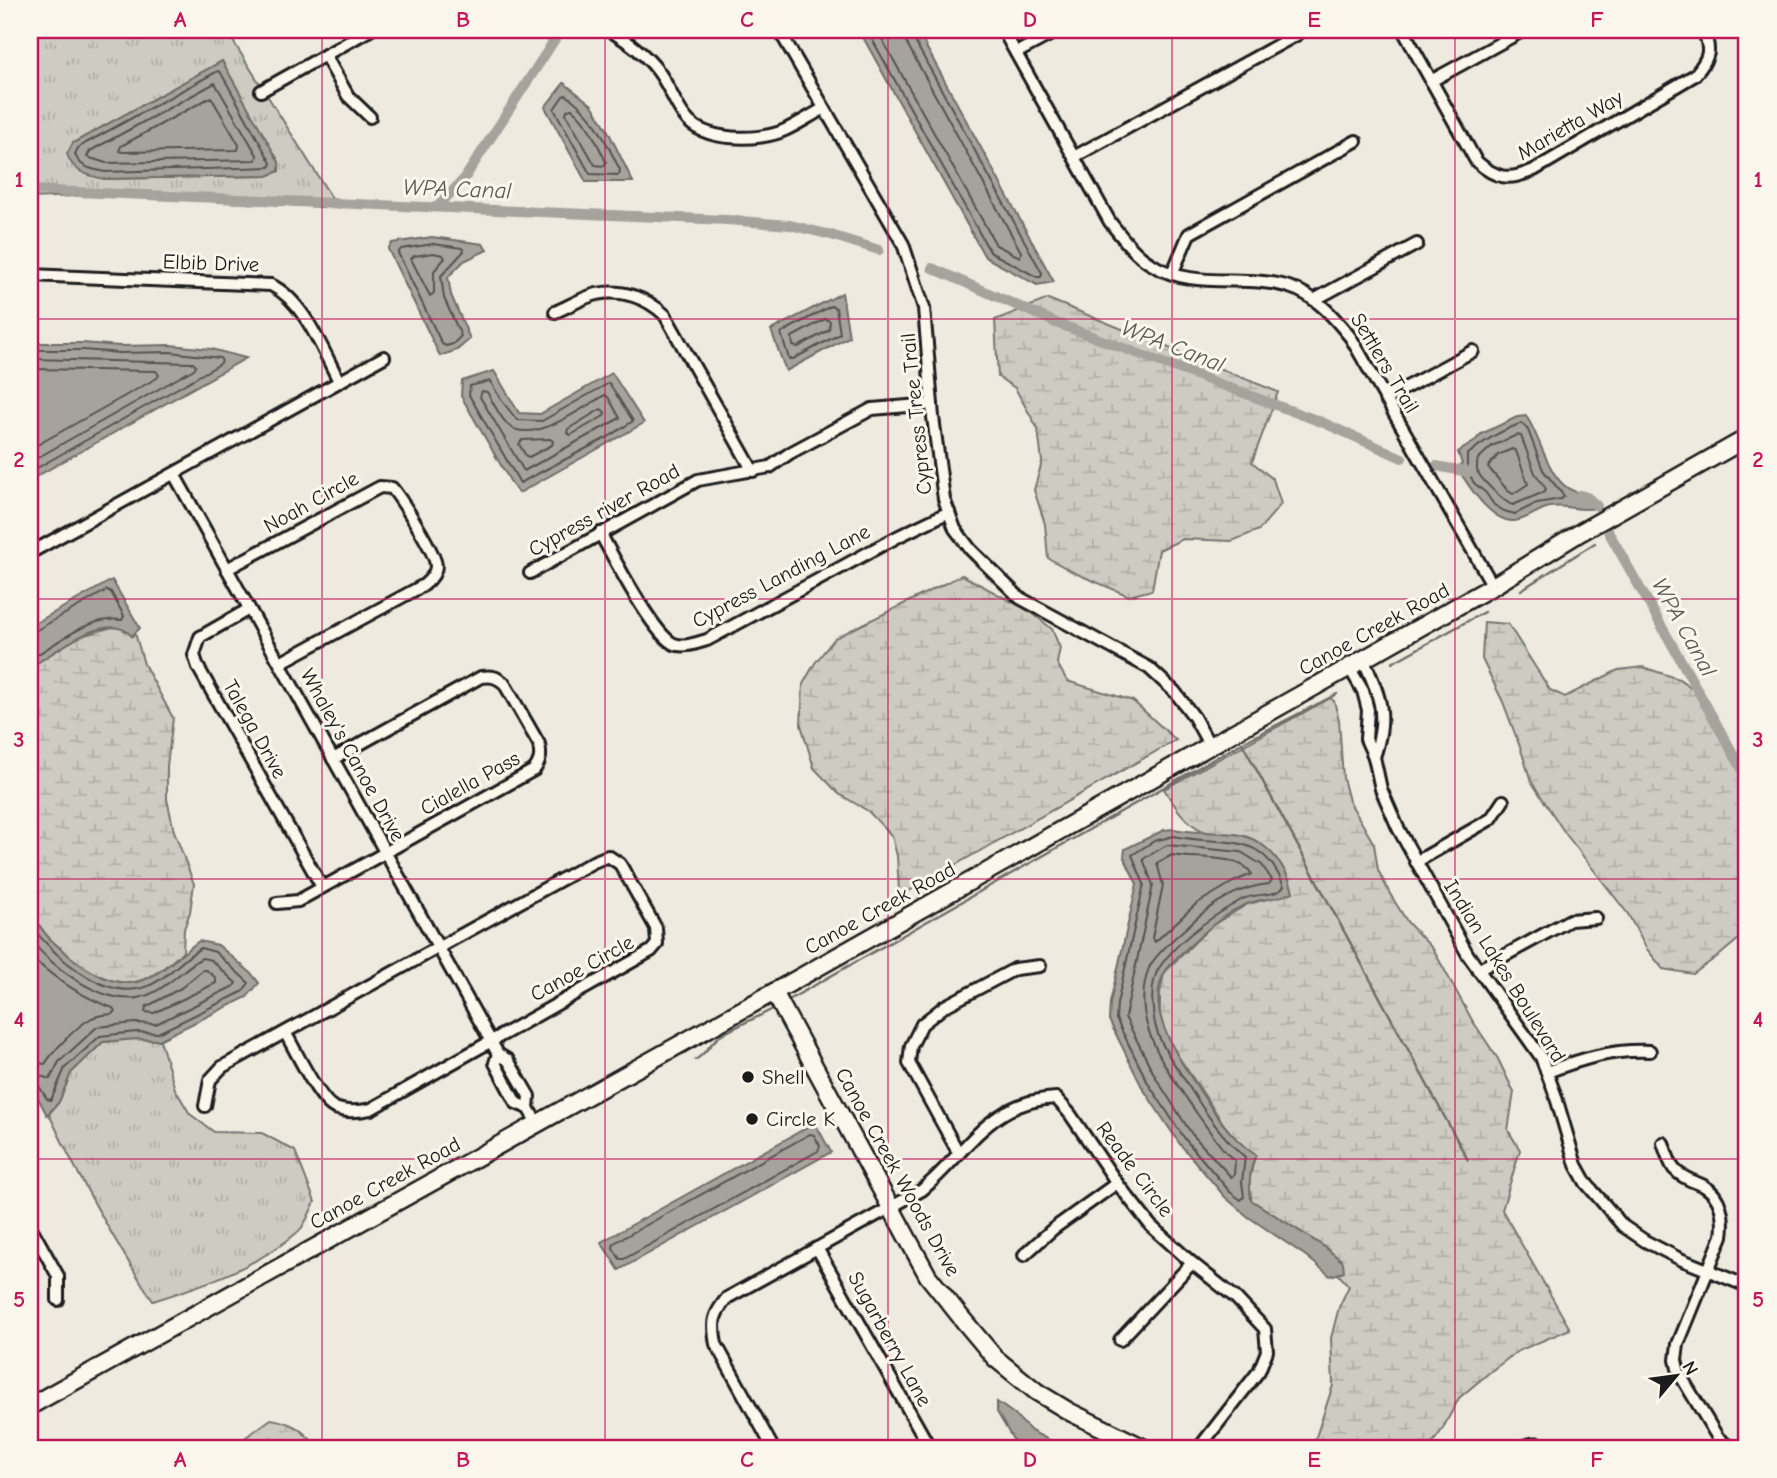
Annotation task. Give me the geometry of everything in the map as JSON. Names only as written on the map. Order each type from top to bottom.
[{"type":"main road","name":"Canoe Creek Road","points":[[30,1406],[774,992],[1493,586],[1581,532],[1747,438]]},
{"type":"main road","name":"Canoe Creek Woods Drive","points":[[774,992],[928,1276],[995,1358],[1037,1392],[1070,1412],[1144,1448]]},
{"type":"street","points":[[261,92],[370,30]]},
{"type":"street","points":[[609,30],[625,39],[657,70],[686,119],[704,133],[748,138],[773,134],[784,131],[823,109]]},
{"type":"street","name":"Cypress Tree Trail","points":[[779,30],[903,244],[924,308],[944,499],[955,529],[971,550],[1020,598],[1149,668],[1181,700],[1210,746]]},
{"type":"street","name":"Settlers Trail","points":[[1003,30],[1110,222],[1129,246],[1152,265],[1172,274],[1198,279],[1267,282],[1292,287],[1332,314],[1351,338],[1493,586]]},
{"type":"street","points":[[1016,53],[1059,30]]},
{"type":"street","name":"Marietta Way","points":[[1403,30],[1476,161],[1490,173],[1501,177],[1519,177],[1696,75],[1707,61],[1709,43],[1703,30]]},
{"type":"street","points":[[1431,80],[1524,30]]},
{"type":"street","points":[[1074,157],[1298,34]]},
{"type":"street","points":[[325,55],[348,96],[370,117]]},
{"type":"street","points":[[1172,274],[1189,234],[1356,141]]},
{"type":"street","points":[[1314,300],[1417,244]]},
{"type":"street","name":"Elbib Drive","points":[[30,275],[271,285],[285,292],[296,304],[339,381]]},
{"type":"street","points":[[555,312],[596,294],[635,295],[654,304],[665,315],[753,471]]},
{"type":"street","points":[[1385,399],[1473,351]]},
{"type":"street","points":[[30,553],[384,357]]},
{"type":"street","name":"Cypress river Road","points":[[530,573],[698,480],[770,467],[790,453],[872,409],[932,404]]},
{"type":"street","name":"Whaley's Canoe Drive","points":[[174,474],[491,1041],[498,1054],[495,1063],[516,1103],[528,1108],[537,1123]]},
{"type":"street","name":"Noah Circle","points":[[227,569],[380,486],[391,488],[399,496],[426,543],[436,567],[432,577],[424,585],[280,663]]},
{"type":"street","name":"Cypress Landing Lane","points":[[600,533],[648,616],[663,636],[674,643],[688,646],[707,640],[899,536],[949,512]]},
{"type":"street","name":"Talega Drive","points":[[249,609],[200,637],[194,655],[198,667],[322,887]]},
{"type":"street","name":"Indian Lakes Boulevard","points":[[1356,663],[1368,710],[1366,738],[1374,757],[1381,789],[1398,828],[1478,970],[1533,1045],[1547,1072],[1576,1165],[1602,1204],[1623,1226],[1680,1259],[1747,1286]]},
{"type":"street","name":"Cialella Pass","points":[[277,903],[298,901],[534,770],[541,755],[539,744],[504,683],[497,677],[489,676],[481,677],[333,758]]},
{"type":"street","points":[[1416,862],[1491,819],[1503,801]]},
{"type":"street","name":"Canoe Circle","points":[[205,1106],[210,1080],[222,1067],[285,1032],[593,862],[608,856],[620,864],[656,928],[657,944],[651,951],[371,1109],[358,1112],[331,1106],[322,1097],[285,1032]]},
{"type":"street","points":[[1478,970],[1570,920],[1596,918]]},
{"type":"street","points":[[958,1152],[909,1063],[911,1045],[922,1024],[945,1006],[1015,969],[1040,966]]},
{"type":"street","points":[[1547,1072],[1585,1057],[1629,1049],[1650,1051]]},
{"type":"street","name":"Reade Circle","points":[[773,1448],[716,1344],[712,1326],[717,1310],[727,1298],[922,1190],[943,1173],[958,1152],[984,1128],[1017,1105],[1056,1098],[1151,1226],[1254,1315],[1265,1329],[1267,1351],[1259,1371],[1199,1448]]},
{"type":"street","points":[[1663,1143],[1672,1166],[1681,1175],[1706,1187],[1715,1195],[1725,1221],[1723,1236],[1678,1344],[1676,1360],[1679,1373],[1718,1438],[1736,1448]]},
{"type":"street","points":[[1024,1255],[1053,1229],[1117,1183]]},
{"type":"street","points":[[30,1226],[58,1276],[58,1300]]},
{"type":"street","name":"Sugarberry Lane","points":[[817,1248],[930,1448]]},
{"type":"street","points":[[1120,1340],[1192,1263]]},
{"type":"street","points":[[1532,1443],[1535,1430]]},
{"type":"street","points":[[1520,1448],[1532,1443],[1543,1444],[1549,1448]]},
{"type":"green space","points":[[30,30],[226,30],[338,208],[101,195],[30,198]],"holes":[[[222,61],[278,162],[279,171],[267,176],[104,179],[73,143]]]},
{"type":"green space","points":[[1048,299],[1278,392],[1252,462],[1273,479],[1281,504],[1259,530],[1232,541],[1183,539],[1159,550],[1152,590],[1129,596],[1075,573],[1048,558],[1045,524],[1034,490],[1042,462],[1038,429],[1015,388],[998,377],[995,320]]},
{"type":"green space","points":[[962,575],[1031,612],[1052,629],[1060,648],[1057,663],[1067,681],[1133,701],[1176,740],[902,895],[899,891],[897,856],[892,836],[868,811],[839,794],[814,768],[801,725],[803,684],[815,663],[835,638]]},
{"type":"green space","points":[[1484,622],[1508,624],[1550,690],[1565,697],[1618,670],[1643,667],[1679,679],[1696,691],[1747,785],[1747,932],[1693,974],[1663,969],[1646,948],[1628,914],[1565,833],[1531,781],[1503,702],[1482,659]]},
{"type":"green space","points":[[116,626],[132,636],[135,633],[144,664],[173,718],[167,766],[167,799],[174,831],[194,884],[190,912],[184,929],[183,952],[153,975],[130,983],[105,978],[81,965],[51,940],[30,914],[30,667],[78,637]]},
{"type":"green space","points":[[1330,698],[1334,701],[1339,720],[1343,778],[1349,801],[1374,844],[1378,870],[1408,923],[1433,949],[1472,1020],[1498,1059],[1514,1092],[1508,1130],[1520,1150],[1502,1210],[1570,1329],[1518,1351],[1459,1398],[1429,1448],[1309,1448],[1316,1437],[1333,1385],[1331,1338],[1339,1307],[1349,1286],[1338,1274],[1343,1272],[1343,1262],[1326,1248],[1251,1200],[1249,1182],[1255,1155],[1241,1145],[1225,1126],[1166,1038],[1160,1014],[1164,973],[1211,926],[1248,904],[1293,892],[1279,862],[1263,846],[1244,836],[1200,830],[1174,805],[1164,789]]},
{"type":"green space","points":[[160,1040],[175,1089],[190,1114],[214,1132],[262,1133],[295,1151],[315,1202],[299,1231],[266,1254],[211,1281],[153,1301],[98,1209],[49,1114],[59,1102],[71,1073],[103,1042]]},
{"type":"green space","points":[[271,1419],[298,1429],[319,1448],[231,1448]]},
{"type":"water","points":[[859,30],[917,30],[1054,282],[1037,285],[985,257]]},
{"type":"water","points":[[222,61],[279,162],[279,171],[267,176],[104,179],[86,174],[73,165],[67,154],[73,143]]},
{"type":"water","points":[[564,83],[592,105],[633,182],[586,182],[545,107]]},
{"type":"water","points":[[432,237],[483,244],[487,250],[464,261],[448,277],[451,295],[470,339],[457,350],[440,356],[388,249],[392,243]]},
{"type":"water","points":[[842,293],[849,337],[786,371],[771,330]]},
{"type":"water","points":[[30,343],[170,345],[211,349],[246,358],[30,480]]},
{"type":"water","points":[[494,371],[519,413],[540,414],[612,373],[644,423],[519,493],[461,396],[462,381]]},
{"type":"water","points":[[1526,416],[1555,475],[1563,485],[1573,491],[1586,493],[1595,508],[1550,507],[1524,519],[1505,520],[1488,509],[1473,492],[1457,467],[1462,464],[1458,452],[1481,434],[1517,417]]},
{"type":"water","points":[[112,580],[140,628],[132,636],[121,629],[109,627],[95,630],[30,667],[30,626]]},
{"type":"water","points":[[1164,830],[1245,836],[1272,854],[1290,882],[1293,892],[1240,907],[1213,925],[1178,956],[1165,972],[1160,984],[1159,1010],[1173,1047],[1208,1103],[1225,1127],[1256,1155],[1250,1177],[1251,1200],[1326,1248],[1343,1262],[1344,1272],[1330,1276],[1225,1197],[1179,1143],[1142,1087],[1109,1020],[1110,1003],[1137,884],[1124,857],[1125,849]]},
{"type":"water","points":[[30,914],[50,939],[69,956],[92,972],[116,982],[129,983],[149,978],[199,941],[218,945],[259,983],[247,997],[159,1040],[103,1042],[71,1073],[59,1102],[47,1115],[30,1083]]},
{"type":"water","points":[[815,1123],[831,1152],[619,1270],[601,1242]]},
{"type":"water","points":[[997,1402],[1031,1431],[1065,1448],[1018,1448],[997,1412]]},
{"type":"waterway","points":[[437,207],[464,179],[561,30]]},
{"type":"waterway","name":"WPA Canal","points":[[30,190],[727,220],[790,225],[879,250]]},
{"type":"waterway","name":"WPA Canal","points":[[932,268],[1059,324],[1324,423],[1402,458]]},
{"type":"waterway","name":"WPA Canal","points":[[1436,466],[1469,472]]},
{"type":"waterway","name":"WPA Canal","points":[[1580,495],[1587,497],[1597,506]]},
{"type":"waterway","name":"WPA Canal","points":[[1608,531],[1747,778]]},
{"type":"waterway","points":[[1521,590],[1595,543]]},
{"type":"waterway","points":[[1392,663],[1484,612]]},
{"type":"waterway","points":[[1337,694],[1242,743],[1468,1160]]},
{"type":"waterway","points":[[785,1002],[1242,743]]},
{"type":"waterway","points":[[695,1060],[720,1036],[776,1007]]},
{"type":"place","name":"Shell","points":[[748,1077]]},
{"type":"place","name":"Circle K","points":[[752,1119]]}]
